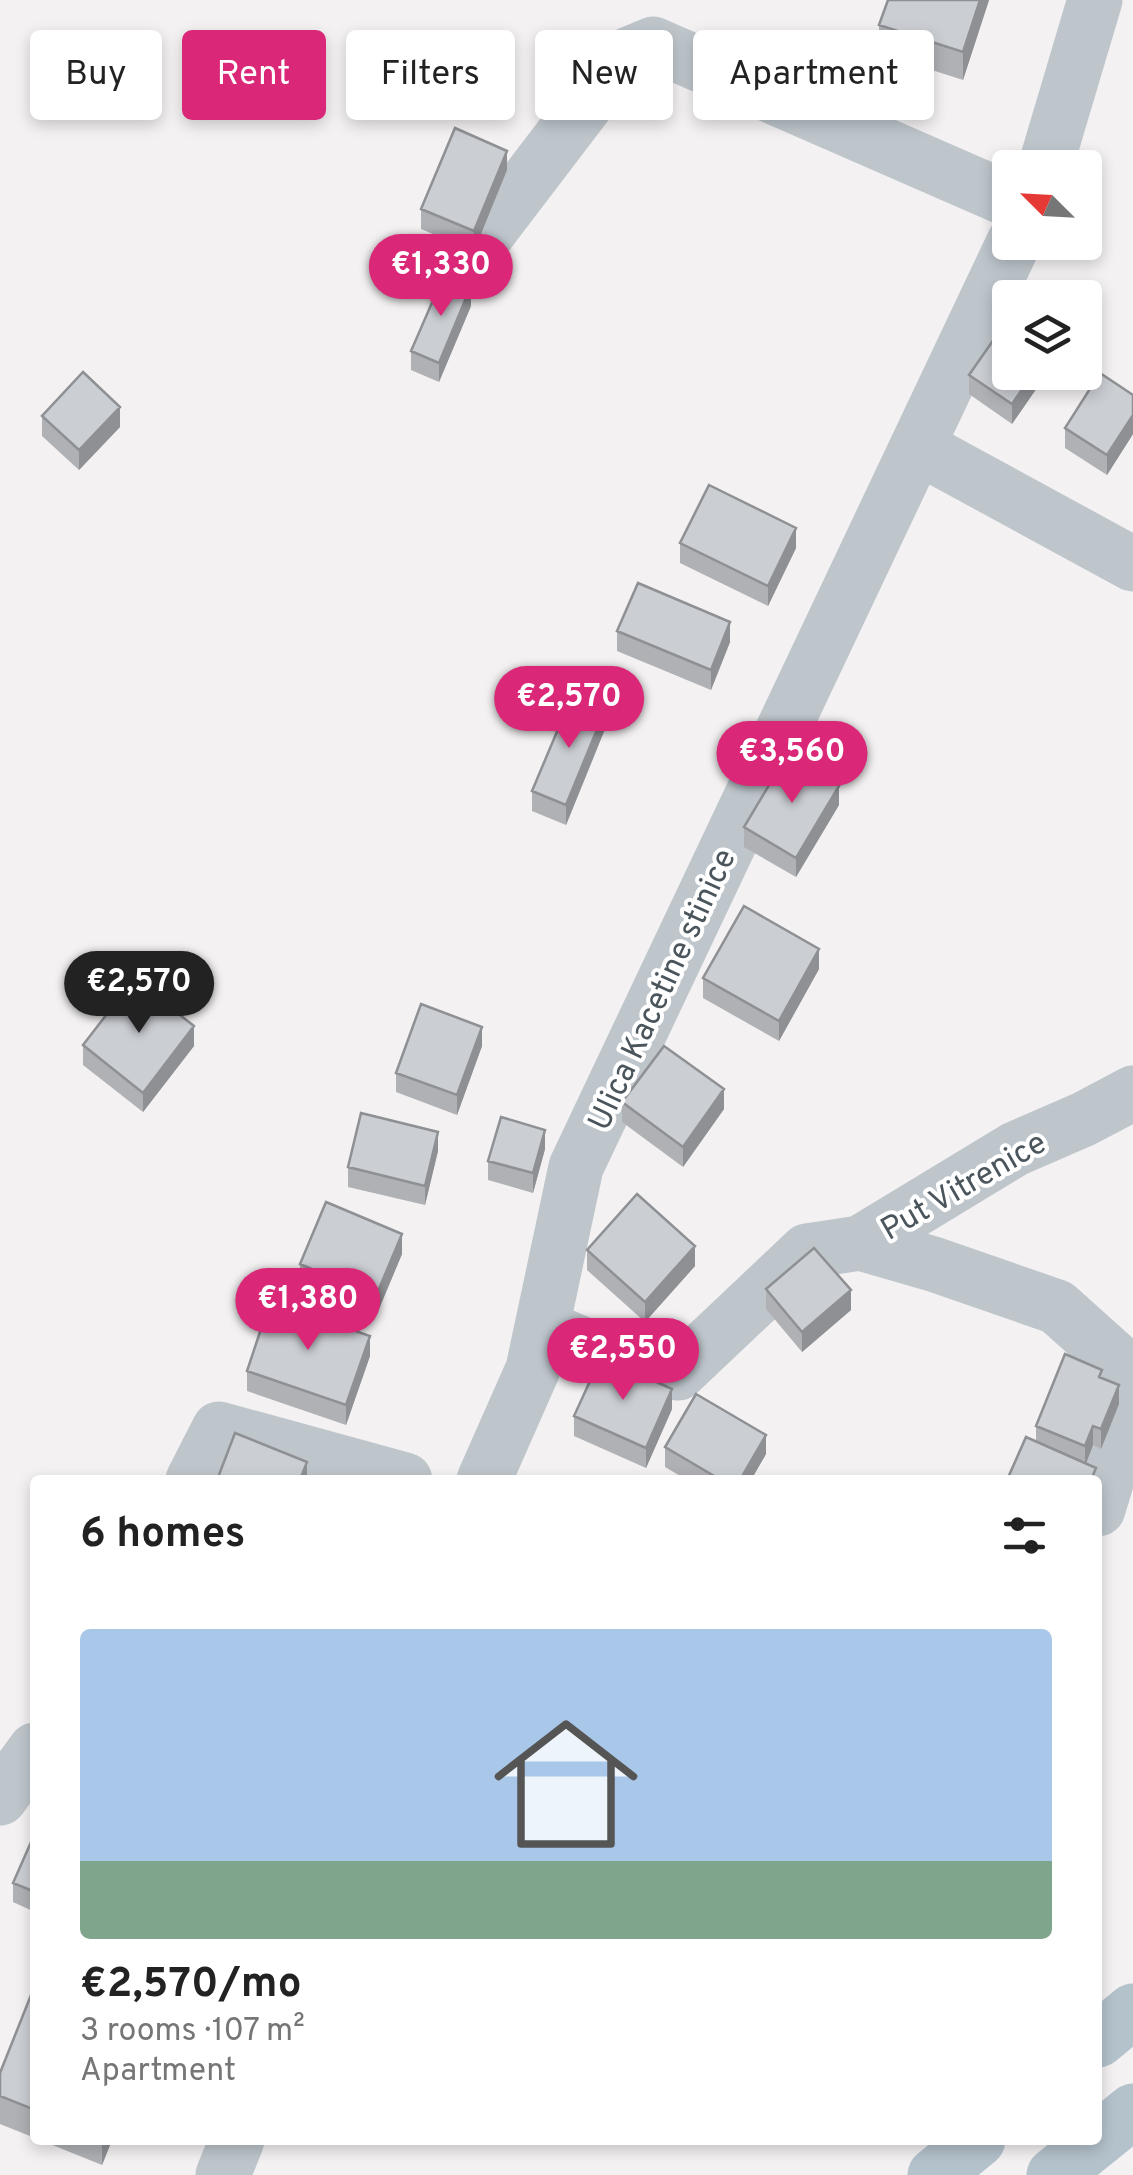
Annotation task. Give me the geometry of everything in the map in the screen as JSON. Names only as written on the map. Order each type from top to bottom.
[{"type":"main road","points":[[1102,2037],[1133,2011]]},
{"type":"main road","points":[[1102,2136],[1133,2111]]},
{"type":"main road","points":[[936,2175],[972,2145]]},
{"type":"main road","points":[[1054,2175],[1091,2145]]},
{"type":"street","points":[[1050,150],[1095,0]]},
{"type":"street","points":[[484,238],[622,57],[653,44],[992,192]]},
{"type":"street","name":"Ulica Kacetine stinice","points":[[486,1475],[533,1369],[576,1167],[1006,260]]},
{"type":"street","points":[[918,446],[1133,564]]},
{"type":"street","name":"Put Vitrenice","points":[[542,1327],[636,1367],[678,1373],[807,1251],[860,1243],[1015,1148],[1133,1093]]},
{"type":"street","points":[[860,1243],[1057,1307],[1124,1367],[1129,1406],[1102,1496]]},
{"type":"street","points":[[196,1475],[220,1429],[387,1475]]},
{"type":"street","points":[[0,1798],[30,1757]]},
{"type":"street","points":[[223,2175],[235,2145]]},
{"type":"building","points":[[888,0],[980,0],[963,52],[934,43],[934,30],[895,30],[879,25]]},
{"type":"building","points":[[455,128],[507,151],[474,231],[421,209]]},
{"type":"building","points":[[444,275],[471,286],[439,363],[411,351]]},
{"type":"building","points":[[992,342],[992,390],[1022,390],[1012,404],[969,375]]},
{"type":"building","points":[[83,372],[120,407],[79,450],[42,416]]},
{"type":"building","points":[[1102,374],[1133,395],[1133,415],[1107,455],[1065,428],[1089,390],[1102,390]]},
{"type":"building","points":[[709,485],[796,528],[768,586],[680,543]]},
{"type":"building","points":[[638,583],[730,622],[711,670],[617,631]]},
{"type":"building","points":[[572,696],[605,710],[566,805],[532,791]]},
{"type":"building","points":[[787,755],[839,786],[796,858],[744,827]]},
{"type":"building","points":[[744,906],[819,949],[779,1021],[703,978]]},
{"type":"building","points":[[134,979],[194,1026],[143,1093],[83,1045]]},
{"type":"building","points":[[421,1004],[482,1027],[457,1095],[396,1073]]},
{"type":"building","points":[[664,1046],[724,1089],[683,1147],[622,1102]]},
{"type":"building","points":[[361,1113],[438,1132],[425,1186],[348,1167]]},
{"type":"building","points":[[501,1117],[545,1130],[533,1173],[488,1161]]},
{"type":"building","points":[[637,1194],[695,1246],[645,1302],[587,1250]]},
{"type":"building","points":[[326,1202],[402,1234],[376,1296],[300,1264]]},
{"type":"building","points":[[814,1248],[851,1290],[802,1332],[766,1289]]},
{"type":"building","points":[[270,1302],[370,1336],[346,1405],[247,1371]]},
{"type":"building","points":[[1065,1354],[1102,1370],[1099,1377],[1119,1385],[1101,1429],[1093,1426],[1085,1446],[1036,1426]]},
{"type":"building","points":[[601,1357],[672,1389],[646,1448],[574,1416]]},
{"type":"building","points":[[696,1394],[766,1435],[743,1475],[713,1475],[665,1447]]},
{"type":"building","points":[[235,1433],[307,1462],[302,1475],[219,1475]]},
{"type":"building","points":[[1026,1437],[1096,1468],[1093,1475],[1009,1475]]},
{"type":"building","points":[[30,1844],[30,1890],[13,1883]]},
{"type":"building","points":[[30,1998],[30,2108],[0,2096],[0,2073]]}]
